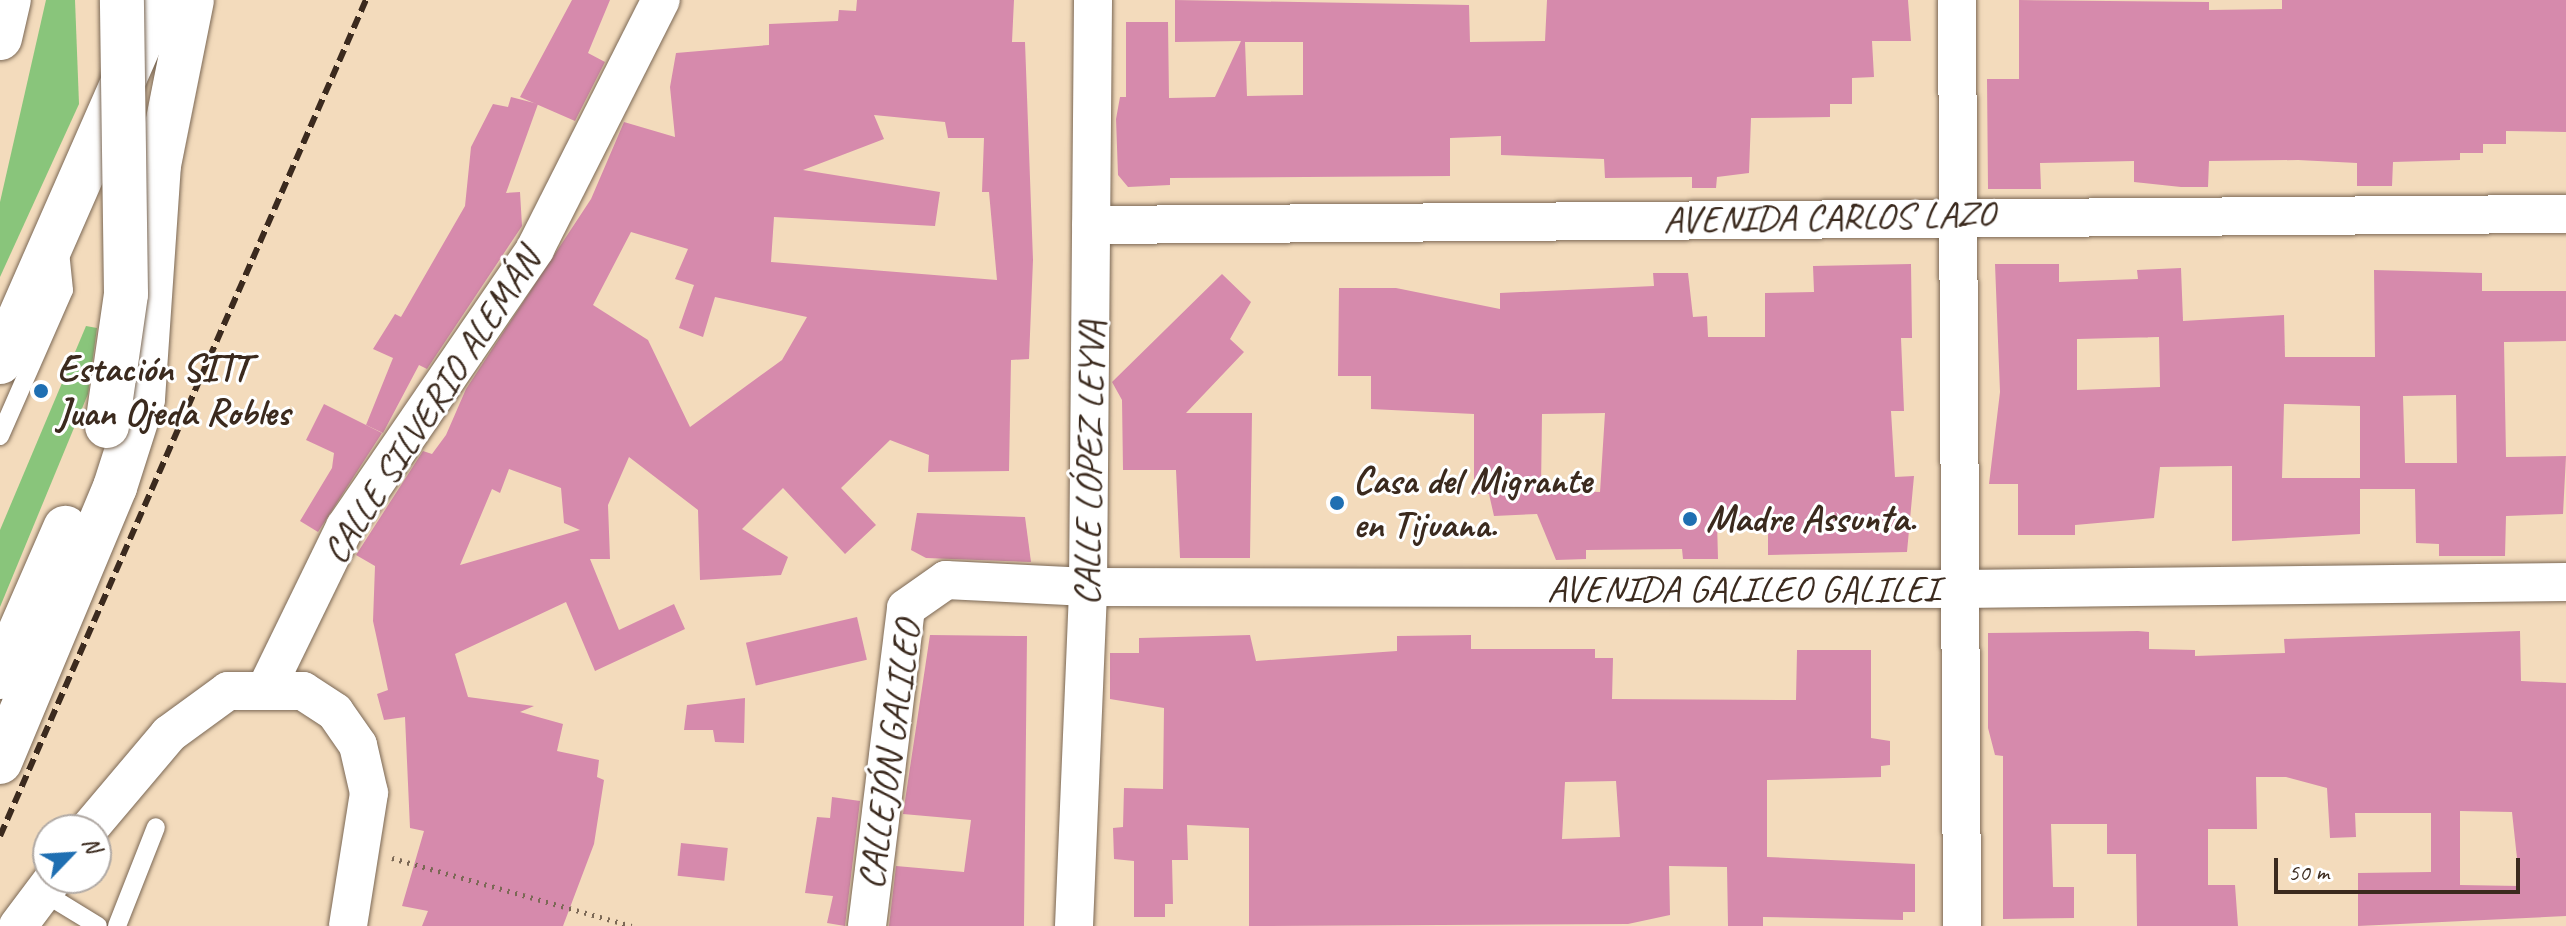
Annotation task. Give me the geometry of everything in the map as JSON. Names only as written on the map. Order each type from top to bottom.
[{"type":"main road","points":[[0,38],[9,0]]},
{"type":"main road","points":[[0,677],[107,426],[126,294],[122,0]]},
{"type":"main road","points":[[0,362],[58,236],[159,0]]},
{"type":"main road","points":[[0,762],[115,487],[143,399],[162,140],[192,0]]},
{"type":"street","name":"CALLE SILVERIO ALEMÁN","points":[[267,687],[345,527],[535,249],[661,0]]},
{"type":"street","name":"CALLE LÓPEZ LEYVA","points":[[1074,926],[1088,587],[1093,0]]},
{"type":"street","points":[[1957,0],[1962,926]]},
{"type":"street","name":"AVENIDA CARLOS LAZO","points":[[1091,225],[1959,216],[2566,214]]},
{"type":"street","name":"AVENIDA GALILEO GALILEI","points":[[923,590],[946,580],[1088,587],[1960,589],[2566,582]]},
{"type":"street","name":"CALLEJÓN GALILEO","points":[[867,926],[906,608],[923,590]]},
{"type":"street","points":[[102,814],[169,734],[228,691],[267,687],[303,691],[335,712],[358,745],[369,793],[365,850],[348,926]]},
{"type":"street","points":[[18,926],[43,894]]},
{"type":"lane","points":[[0,436],[64,290],[67,267],[58,236]]},
{"type":"lane","points":[[117,926],[156,827]]},
{"type":"lane","points":[[59,894],[98,926]]},
{"type":"path","points":[[365,850],[632,926]]},
{"type":"green space","points":[[46,0],[75,0],[79,104],[0,277],[0,202]]},
{"type":"green space","points":[[86,326],[97,328],[88,394],[0,607],[0,530]]},
{"type":"building","points":[[572,0],[610,0],[588,53],[605,62],[575,121],[520,97]]},
{"type":"building","points":[[857,0],[1014,0],[1012,42],[1025,42],[1033,260],[1029,359],[1011,360],[1009,471],[928,472],[929,455],[890,440],[841,488],[876,525],[845,554],[783,488],[742,529],[788,557],[781,575],[700,580],[698,510],[629,457],[608,505],[610,559],[590,559],[619,630],[674,604],[685,629],[595,671],[566,602],[455,654],[468,697],[534,706],[520,712],[563,724],[557,751],[599,760],[597,777],[604,780],[594,844],[563,926],[422,926],[428,911],[402,906],[424,831],[410,828],[405,717],[384,720],[377,694],[388,690],[373,621],[375,566],[356,555],[423,451],[432,454],[446,435],[466,389],[591,199],[624,122],[675,137],[670,87],[676,53],[769,45],[769,24],[838,21],[839,10],[856,11]],"holes":[[[874,115],[945,122],[948,138],[984,138],[982,192],[989,192],[997,280],[771,262],[774,217],[935,226],[940,192],[803,170],[884,139]],[[631,232],[688,249],[675,279],[694,285],[679,328],[703,337],[715,297],[807,317],[782,360],[690,427],[648,340],[593,305]],[[509,469],[561,488],[564,523],[580,530],[460,565],[492,489],[500,493]]]},
{"type":"building","points":[[1175,0],[1469,5],[1470,42],[1545,41],[1547,0],[1908,0],[1911,41],[1872,41],[1874,77],[1852,78],[1852,104],[1830,104],[1830,117],[1751,118],[1749,173],[1717,177],[1716,188],[1692,188],[1692,177],[1605,178],[1604,159],[1501,155],[1501,136],[1450,138],[1450,176],[1170,178],[1170,185],[1128,187],[1118,175],[1116,119],[1120,97],[1126,97],[1126,22],[1168,22],[1169,98],[1215,97],[1241,41],[1175,42]],"holes":[[[1245,42],[1303,42],[1303,95],[1247,96]]]},
{"type":"building","points":[[2019,0],[2209,2],[2209,10],[2282,9],[2282,0],[2566,0],[2566,132],[2506,131],[2506,144],[2483,144],[2483,153],[2460,153],[2460,160],[2393,162],[2392,186],[2357,186],[2357,163],[2298,160],[2209,161],[2208,187],[2181,187],[2134,182],[2134,161],[2040,163],[2041,189],[1988,189],[1987,79],[2019,79]]},
{"type":"building","points":[[511,97],[538,104],[506,193],[520,192],[522,226],[427,369],[419,365],[383,433],[366,425],[393,358],[373,349],[395,314],[401,317],[465,206],[471,147],[493,104],[508,107]]},
{"type":"building","points":[[1911,264],[1912,338],[1901,338],[1904,411],[1891,411],[1895,477],[1914,476],[1907,552],[1768,555],[1768,518],[1717,521],[1718,559],[1683,559],[1682,549],[1586,550],[1586,559],[1556,560],[1537,514],[1494,516],[1489,494],[1474,494],[1474,414],[1371,409],[1371,376],[1338,376],[1339,288],[1396,288],[1500,309],[1500,293],[1654,286],[1653,273],[1688,273],[1693,317],[1707,316],[1708,337],[1765,337],[1765,293],[1814,292],[1813,266]],"holes":[[[1605,413],[1600,492],[1541,490],[1542,414]]]},
{"type":"building","points":[[1995,264],[2059,264],[2059,282],[2138,279],[2137,270],[2181,268],[2183,321],[2284,315],[2285,357],[2375,357],[2374,270],[2482,273],[2482,291],[2566,291],[2566,341],[2504,342],[2506,457],[2566,456],[2563,514],[2506,516],[2505,556],[2439,556],[2439,544],[2416,543],[2415,489],[2360,489],[2360,534],[2232,541],[2232,466],[2160,467],[2154,518],[2075,525],[2075,535],[2018,535],[2018,484],[1989,484],[2000,392]],"holes":[[[2159,337],[2160,387],[2077,390],[2077,339]],[[2456,395],[2457,463],[2405,463],[2403,396]],[[2284,404],[2360,406],[2360,478],[2282,478]]]},
{"type":"building","points":[[1222,274],[1251,302],[1230,339],[1244,352],[1186,413],[1252,413],[1250,558],[1180,558],[1176,470],[1123,470],[1122,400],[1112,382]]},
{"type":"building","points":[[324,404],[382,433],[318,532],[300,521],[332,468],[334,453],[306,440]]},
{"type":"building","points":[[917,513],[1025,517],[1031,562],[926,558],[911,550]]},
{"type":"building","points":[[857,617],[867,660],[756,686],[746,643]]},
{"type":"building","points":[[2520,631],[2521,681],[2566,683],[2566,916],[2358,926],[2358,873],[2431,872],[2431,813],[2355,813],[2356,837],[2330,838],[2327,788],[2286,777],[2256,777],[2257,829],[2208,829],[2208,885],[2235,885],[2238,926],[2137,926],[2136,854],[2107,854],[2107,824],[2051,824],[2053,887],[2074,887],[2074,918],[2003,919],[2003,756],[1995,755],[1988,728],[1988,633],[2149,632],[2149,649],[2195,650],[2195,656],[2285,653],[2284,639]],"holes":[[[2460,811],[2512,812],[2520,886],[2460,885]]]},
{"type":"building","points":[[930,635],[1027,636],[1024,926],[889,926],[896,866],[964,872],[971,820],[903,814]]},
{"type":"building","points":[[1250,635],[1256,661],[1397,651],[1397,636],[1471,635],[1471,649],[1595,649],[1595,658],[1613,658],[1612,699],[1796,700],[1797,650],[1871,650],[1871,738],[1890,741],[1890,765],[1881,766],[1881,777],[1767,780],[1767,857],[1915,864],[1915,912],[1903,912],[1903,920],[1763,917],[1763,926],[1728,926],[1727,867],[1669,866],[1670,915],[1628,924],[1249,926],[1249,828],[1187,825],[1188,860],[1172,860],[1173,904],[1165,904],[1165,917],[1134,917],[1134,861],[1114,859],[1113,828],[1123,827],[1124,788],[1163,789],[1164,708],[1110,699],[1110,653],[1139,653],[1139,638]],"holes":[[[1616,781],[1620,837],[1562,839],[1565,782]]]},
{"type":"building","points":[[745,698],[744,743],[715,742],[713,730],[684,730],[687,705]]},
{"type":"building","points":[[832,797],[860,801],[845,926],[827,923],[833,896],[805,893],[817,817],[830,818]]},
{"type":"building","points":[[681,843],[728,848],[724,881],[678,876]]},
{"type":"railway","points":[[0,836],[366,0]]},
{"type":"place","name":"Estación SITT Juan Ojeda Robles","points":[[41,391]]},
{"type":"place","name":"Casa del Migrante en Tijuana.","points":[[1337,503]]},
{"type":"place","name":"Madre Assunta.","points":[[1690,519]]}]
